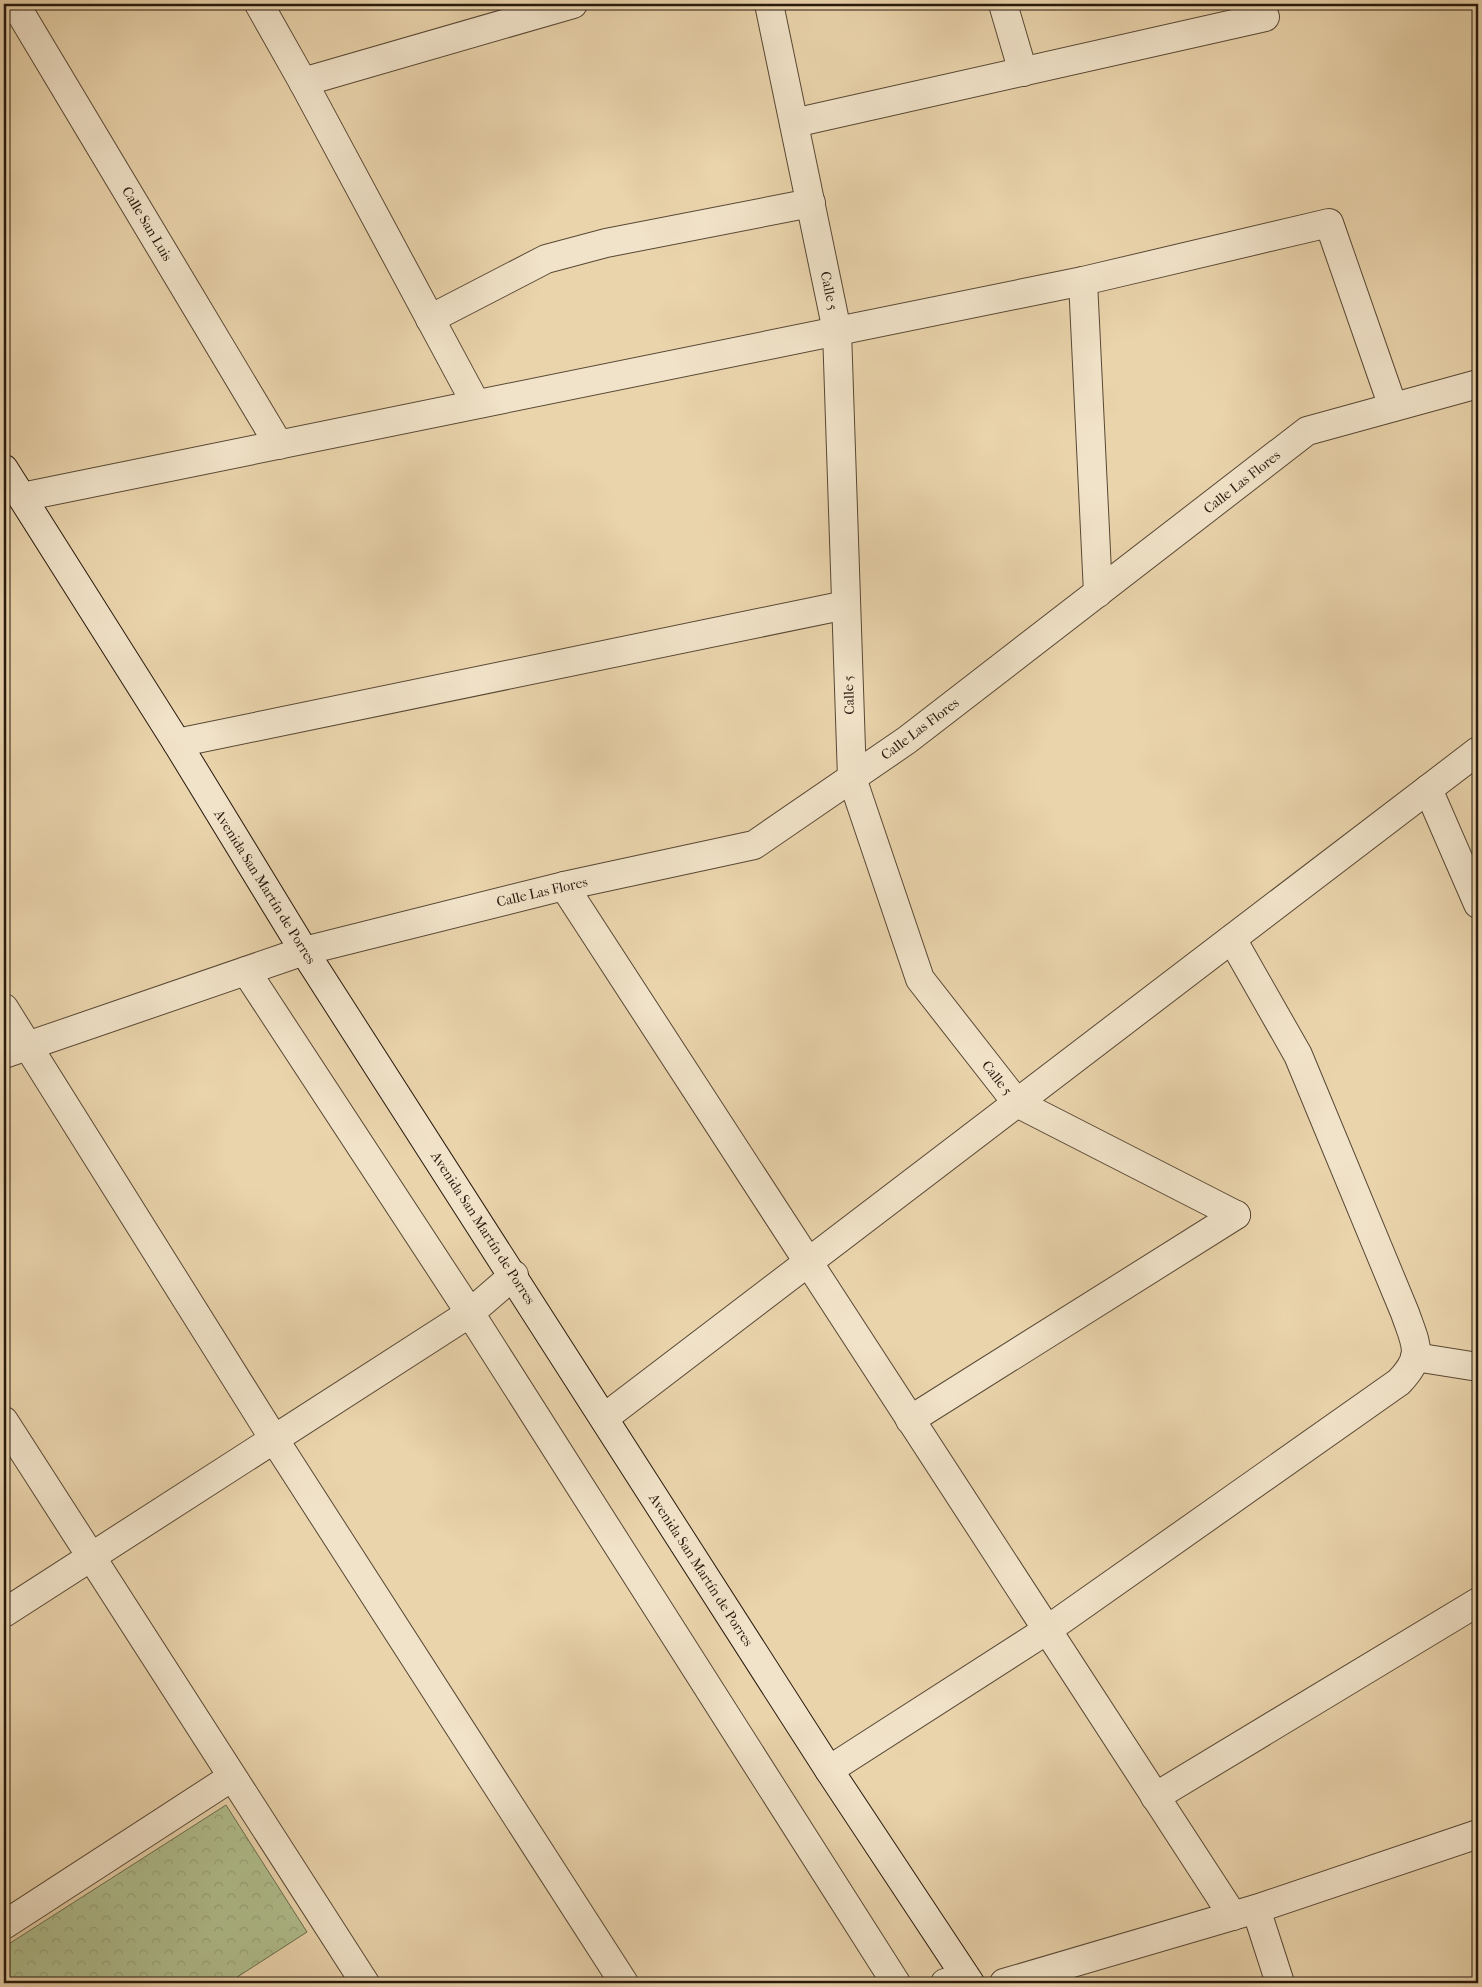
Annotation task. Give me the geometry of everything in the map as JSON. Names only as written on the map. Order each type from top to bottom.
[{"type":"street","name":"Calle San Luis","points":[[16,4],[279,445]]},
{"type":"street","points":[[258,4],[303,82],[476,404]]},
{"type":"street","points":[[303,82],[573,4]]},
{"type":"street","name":"Calle 5","points":[[769,4],[837,331],[852,778],[920,979],[1017,1103],[1236,1215],[910,1420]]},
{"type":"street","points":[[1002,4],[1023,72]]},
{"type":"street","points":[[794,123],[1265,17]]},
{"type":"street","points":[[430,319],[546,259],[606,242],[811,202]]},
{"type":"street","points":[[22,497],[1083,281],[1329,223],[1393,407]]},
{"type":"street","points":[[1083,281],[1098,593]]},
{"type":"street","name":"Calle Las Flores","points":[[16,1050],[304,951],[564,886],[754,845],[907,740],[1307,432],[1478,384]]},
{"type":"street","name":"Avenida San Martín de Porres","points":[[4,469],[177,743],[304,951],[514,1275],[829,1770],[960,1981]]},
{"type":"street","points":[[177,743],[846,605]]},
{"type":"street","points":[[604,1418],[1478,751]]},
{"type":"street","points":[[1428,789],[1478,904]]},
{"type":"street","points":[[564,886],[1156,1798],[1244,1912],[1280,1983]]},
{"type":"street","points":[[829,1770],[1047,1630],[1399,1382],[1412,1368],[1416,1357],[1415,1343],[1405,1313],[1298,1056],[1232,939]]},
{"type":"street","points":[[246,971],[470,1313],[896,1983]]},
{"type":"street","points":[[4,1008],[16,1050],[274,1439],[624,1983]]},
{"type":"street","points":[[4,1613],[470,1313],[514,1275]]},
{"type":"street","points":[[1416,1357],[1478,1367]]},
{"type":"street","points":[[4,1421],[90,1558],[365,1983]]},
{"type":"street","points":[[1156,1798],[1478,1602]]},
{"type":"street","points":[[4,1926],[232,1777]]},
{"type":"street","points":[[1004,1983],[1244,1912],[1478,1834]]},
{"type":"green space","points":[[226,1805],[307,1932],[228,1983],[4,1983],[4,1947]]}]
